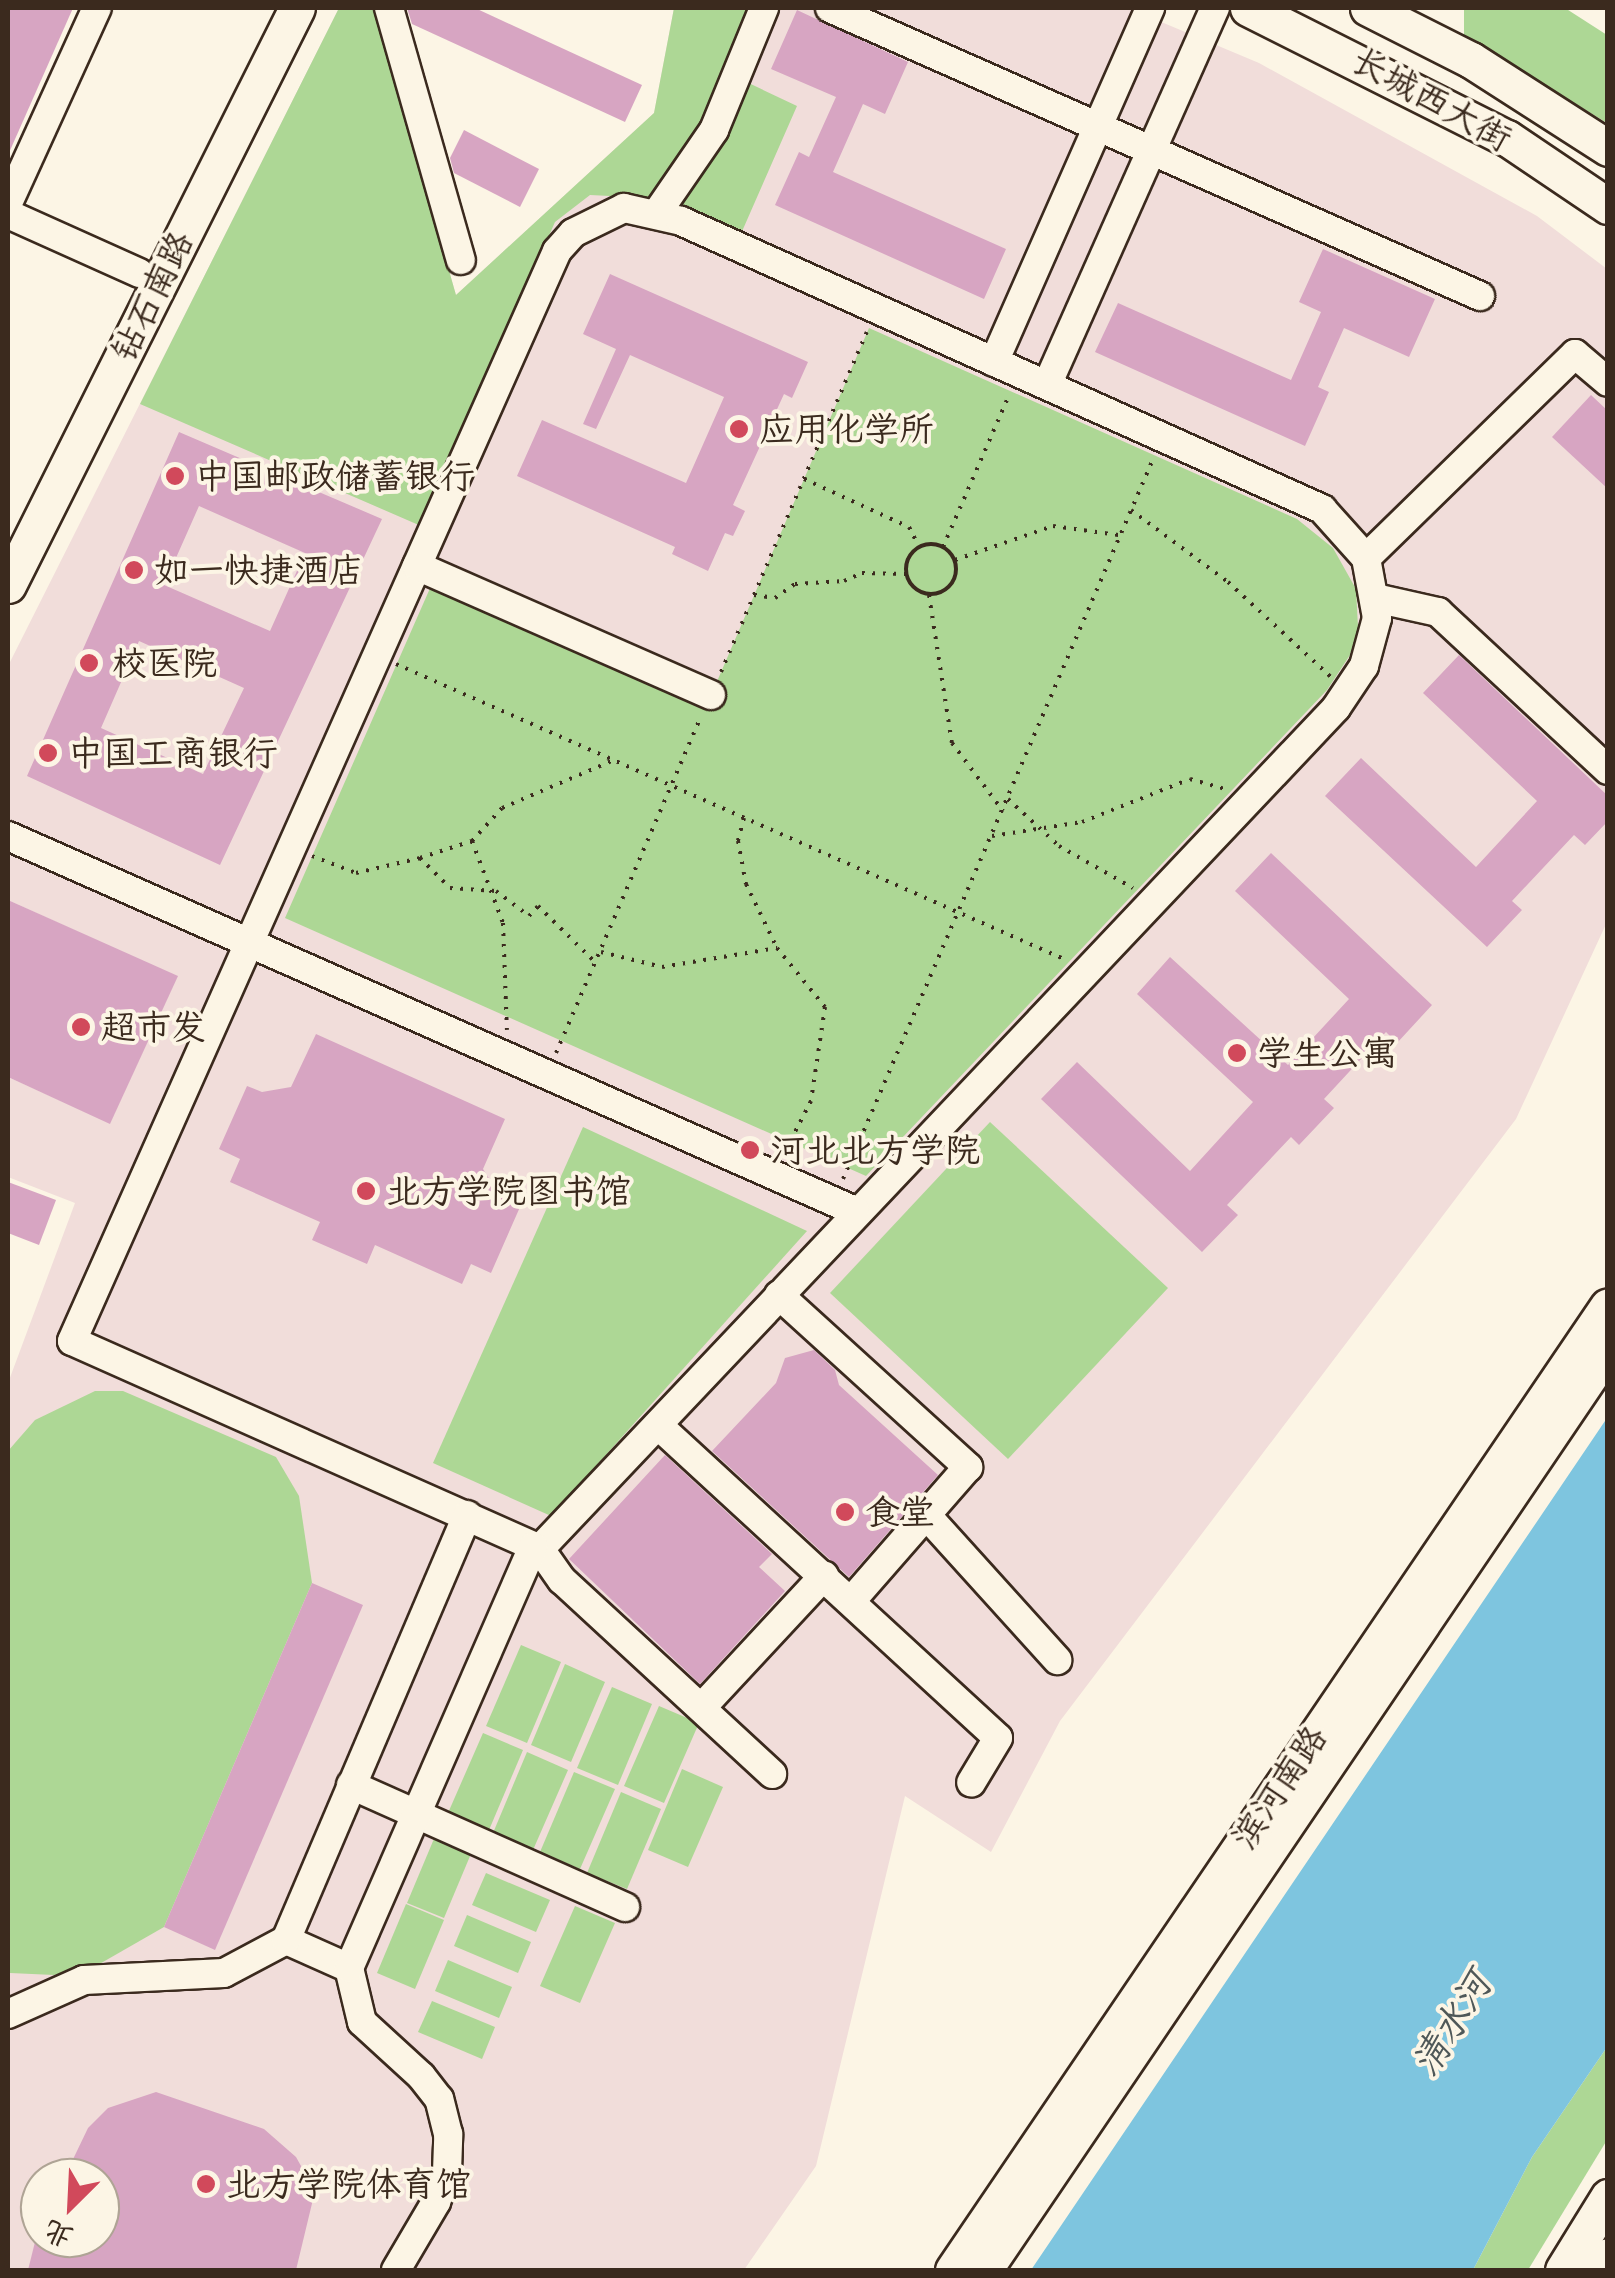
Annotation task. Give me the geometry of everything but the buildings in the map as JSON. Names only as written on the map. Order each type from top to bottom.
[{"type":"main road","name":"钻石南路","points":[[8,533],[273,8]]},
{"type":"main road","name":"钻石南路","points":[[8,585],[297,8]]},
{"type":"main road","name":"长城西大街","points":[[1248,8],[1362,60],[1506,138],[1608,206]]},
{"type":"main road","name":"长城西大街","points":[[1388,11],[1608,148]]},
{"type":"main road","points":[[1362,60],[1388,11]]},
{"type":"main road","name":"滨河南路","points":[[952,2270],[1608,1306]]},
{"type":"main road","name":"滨河南路","points":[[984,2270],[1608,1349]]},
{"type":"main road","points":[[1563,2270],[1608,2197]]},
{"type":"main road","points":[[1598,2270],[1608,2256]]},
{"type":"lane","points":[[8,202],[97,8]]},
{"type":"lane","points":[[389,8],[461,260]]},
{"type":"lane","points":[[658,212],[714,130],[764,8]]},
{"type":"lane","points":[[830,8],[1480,296]]},
{"type":"lane","points":[[1006,367],[1098,126],[1150,8]]},
{"type":"lane","points":[[1048,386],[1215,8]]},
{"type":"lane","points":[[396,2270],[436,2202],[447,2172],[448,2134],[439,2099],[421,2076],[362,2022],[349,1968],[536,1547],[660,1427],[779,1295],[844,1206],[1087,969],[1348,694],[1373,642],[1375,598],[1366,558],[1322,509],[658,212],[624,208],[600,216],[558,251],[72,1341],[536,1547],[562,1580],[703,1706],[772,1774]]},
{"type":"lane","points":[[8,214],[139,273]]},
{"type":"lane","points":[[1366,558],[1575,354],[1608,382]]},
{"type":"lane","points":[[417,566],[711,695]]},
{"type":"lane","points":[[1375,598],[1438,612],[1608,770]]},
{"type":"lane","points":[[8,836],[844,1206]]},
{"type":"lane","points":[[779,1295],[968,1467],[851,1600]]},
{"type":"lane","points":[[660,1427],[998,1738],[970,1783]]},
{"type":"lane","points":[[8,2014],[20,1996],[84,1980],[126,1974],[196,1979],[224,1973],[286,1940],[466,1515]]},
{"type":"lane","points":[[928,1516],[1057,1660]]},
{"type":"lane","points":[[703,1706],[824,1576]]},
{"type":"lane","points":[[351,1786],[625,1907]]},
{"type":"lane","points":[[286,1940],[349,1968]]},
{"type":"path","points":[[943,547],[1006,367]]},
{"type":"path","points":[[844,1206],[960,913],[1162,437]]},
{"type":"path","points":[[804,479],[909,528],[919,547]]},
{"type":"path","points":[[1132,510],[1228,582],[1348,694]]},
{"type":"path","points":[[954,560],[1053,526],[1120,536]]},
{"type":"path","points":[[919,547],[943,547],[954,560],[952,584],[929,595],[914,588],[906,574],[908,558],[919,547]]},
{"type":"path","points":[[754,595],[775,598],[795,584],[844,581],[862,573],[906,574]]},
{"type":"path","points":[[929,595],[952,742],[1003,811]]},
{"type":"path","points":[[376,655],[1087,969]]},
{"type":"path","points":[[291,847],[356,872],[420,858],[472,841],[502,808],[614,760]]},
{"type":"path","points":[[992,836],[1082,822],[1190,778],[1216,783],[1245,803]]},
{"type":"path","points":[[1008,798],[1060,846],[1155,898]]},
{"type":"path","points":[[744,818],[738,842],[746,884],[777,948],[825,1007],[827,1027],[811,1101],[774,1175]]},
{"type":"path","points":[[472,841],[496,891],[511,1018],[498,1053]]},
{"type":"path","points":[[420,858],[450,888],[496,891],[529,916],[538,906],[596,962]]},
{"type":"path","points":[[600,952],[662,966],[777,948]]},
{"type":"shaded area","name":"河北北方学院","points":[[339,8],[374,8],[456,295],[654,113],[674,8],[1128,8],[1259,63],[1537,216],[1607,269],[1607,922],[1516,1119],[1060,1721],[991,1852],[905,1796],[816,2166],[744,2270],[8,2270],[8,1383],[75,1203],[8,1177],[8,1077],[110,1123],[177,977],[8,900],[8,666]]},
{"type":"green space","points":[[339,8],[374,8],[456,295],[654,113],[674,8],[764,8],[738,78],[797,106],[740,236],[630,197],[590,195],[555,222],[421,526],[140,404]]},
{"type":"green space","points":[[1464,8],[1565,8],[1607,35],[1607,123],[1464,36]]},
{"type":"green space","points":[[869,328],[1297,519],[1333,548],[1356,589],[1358,627],[1350,655],[1327,690],[866,1176],[285,918],[431,586],[706,707]]},
{"type":"green space","points":[[990,1122],[1168,1288],[1008,1459],[830,1293]]},
{"type":"green space","points":[[583,1127],[807,1231],[551,1516],[433,1463]]},
{"type":"green space","points":[[95,1391],[123,1391],[276,1457],[299,1496],[312,1583],[164,1927],[96,1966],[54,1975],[10,1973],[8,1451],[35,1420]]},
{"type":"green space","points":[[521,1645],[561,1662],[527,1743],[486,1726]]},
{"type":"green space","points":[[565,1664],[605,1682],[571,1762],[531,1745]]},
{"type":"green space","points":[[612,1687],[652,1704],[618,1785],[577,1768]]},
{"type":"green space","points":[[659,1706],[699,1723],[664,1803],[624,1786]]},
{"type":"green space","points":[[483,1733],[523,1750],[489,1830],[448,1813]]},
{"type":"green space","points":[[527,1752],[568,1770],[533,1850],[493,1833]]},
{"type":"green space","points":[[682,1769],[723,1787],[688,1867],[648,1850]]},
{"type":"green space","points":[[574,1772],[615,1789],[580,1869],[540,1852]]},
{"type":"green space","points":[[621,1792],[661,1809],[627,1889],[587,1873]]},
{"type":"green space","points":[[436,1834],[473,1849],[444,1918],[407,1903]]},
{"type":"green space","points":[[486,1873],[550,1900],[536,1932],[472,1905]]},
{"type":"green space","points":[[406,1904],[444,1920],[415,1989],[377,1973]]},
{"type":"green space","points":[[575,1906],[615,1923],[580,2003],[540,1986]]},
{"type":"green space","points":[[467,1915],[531,1942],[518,1973],[454,1946]]},
{"type":"green space","points":[[448,1960],[512,1987],[499,2018],[435,1991]]},
{"type":"green space","points":[[432,2001],[495,2027],[482,2059],[418,2032]]},
{"type":"green space","points":[[1607,2047],[1607,2140],[1528,2270],[1473,2270],[1532,2157]]},
{"type":"water","name":"清水河","points":[[1607,1418],[1607,2047],[1532,2157],[1473,2270],[1031,2270]]},
{"type":"place","name":"应用化学所","points":[[739,429]]},
{"type":"place","name":"中国邮政储蓄银行","points":[[175,476]]},
{"type":"place","name":"如一快捷酒店","points":[[134,570]]},
{"type":"place","name":"校医院","points":[[89,663]]},
{"type":"place","name":"中国工商银行","points":[[48,753]]},
{"type":"place","name":"超市发","points":[[81,1027]]},
{"type":"place","name":"学生公寓","points":[[1237,1053]]},
{"type":"place","name":"河北北方学院","points":[[750,1150]]},
{"type":"place","name":"北方学院图书馆","points":[[366,1191]]},
{"type":"place","name":"食堂","points":[[845,1512]]},
{"type":"place","name":"北方学院体育馆","points":[[206,2184]]}]
